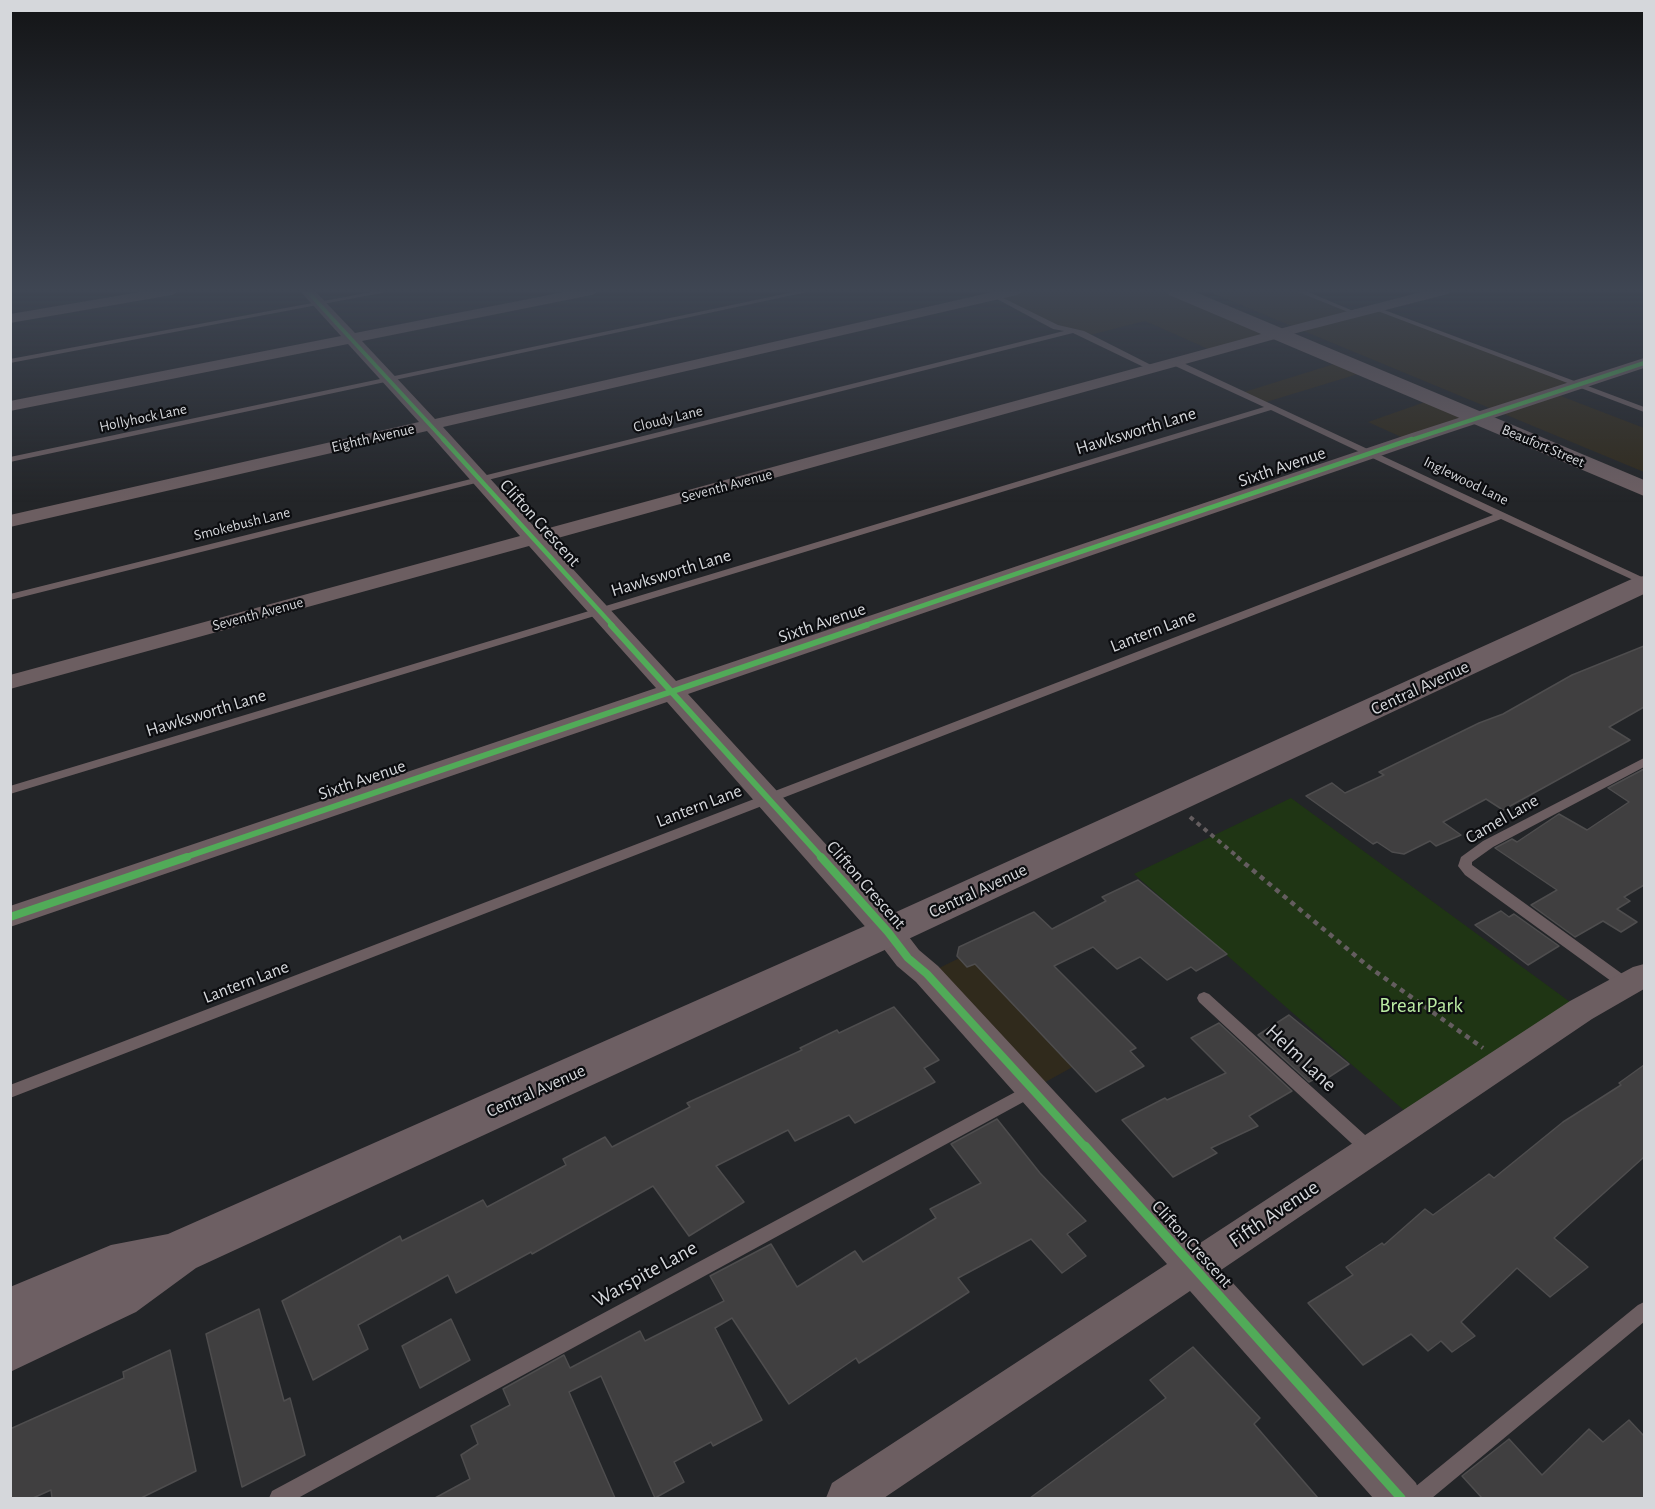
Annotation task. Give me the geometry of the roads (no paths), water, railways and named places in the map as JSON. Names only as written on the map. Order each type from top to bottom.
[{"type":"main road","name":"Beaufort Street","points":[[1354,361],[1644,480]]},
{"type":"main road","name":"Beaufort Street","points":[[1485,417],[1644,489]]},
{"type":"main road","name":"Central Avenue","points":[[10,1347],[118,1296],[179,1252],[888,932],[1644,583]]},
{"type":"main road","name":"Central Avenue","points":[[10,1311],[111,1267],[179,1252]]},
{"type":"street","points":[[10,406],[238,361]]},
{"type":"street","name":"Clifton Crescent","points":[[373,361],[769,799],[888,932],[908,958],[927,974],[1033,1089],[1401,1498]]},
{"type":"street","name":"Eighth Avenue","points":[[10,521],[709,361]]},
{"type":"street","name":"Seventh Avenue","points":[[10,682],[1182,361]]},
{"type":"street","name":"Sixth Avenue","points":[[10,917],[671,690],[1644,363]]},
{"type":"street","name":"Fifth Avenue","points":[[847,1498],[1595,1001],[1636,980]]},
{"type":"lane","name":"Hollyhock Lane","points":[[10,460],[473,361]]},
{"type":"lane","name":"Cloudy Lane","points":[[480,480],[952,361]]},
{"type":"lane","points":[[1139,361],[1155,369]]},
{"type":"lane","points":[[1515,361],[1644,410]]},
{"type":"lane","name":"Inglewood Lane","points":[[1176,363],[1644,583]]},
{"type":"lane","name":"Hawksworth Lane","points":[[10,790],[1273,407]]},
{"type":"lane","name":"Smokebush Lane","points":[[10,597],[480,480]]},
{"type":"lane","name":"Lantern Lane","points":[[10,1092],[1502,515]]},
{"type":"lane","name":"Camel Lane","points":[[1636,980],[1470,872],[1465,866],[1466,860],[1488,844],[1644,762]]},
{"type":"lane","name":"Helm Lane","points":[[1204,998],[1370,1150]]},
{"type":"lane","name":"Warspite Lane","points":[[279,1498],[1033,1089]]},
{"type":"lane","points":[[1417,1498],[1644,1311]]},
{"type":"park label","name":"Brear Park","points":[[1421,1006]]}]
